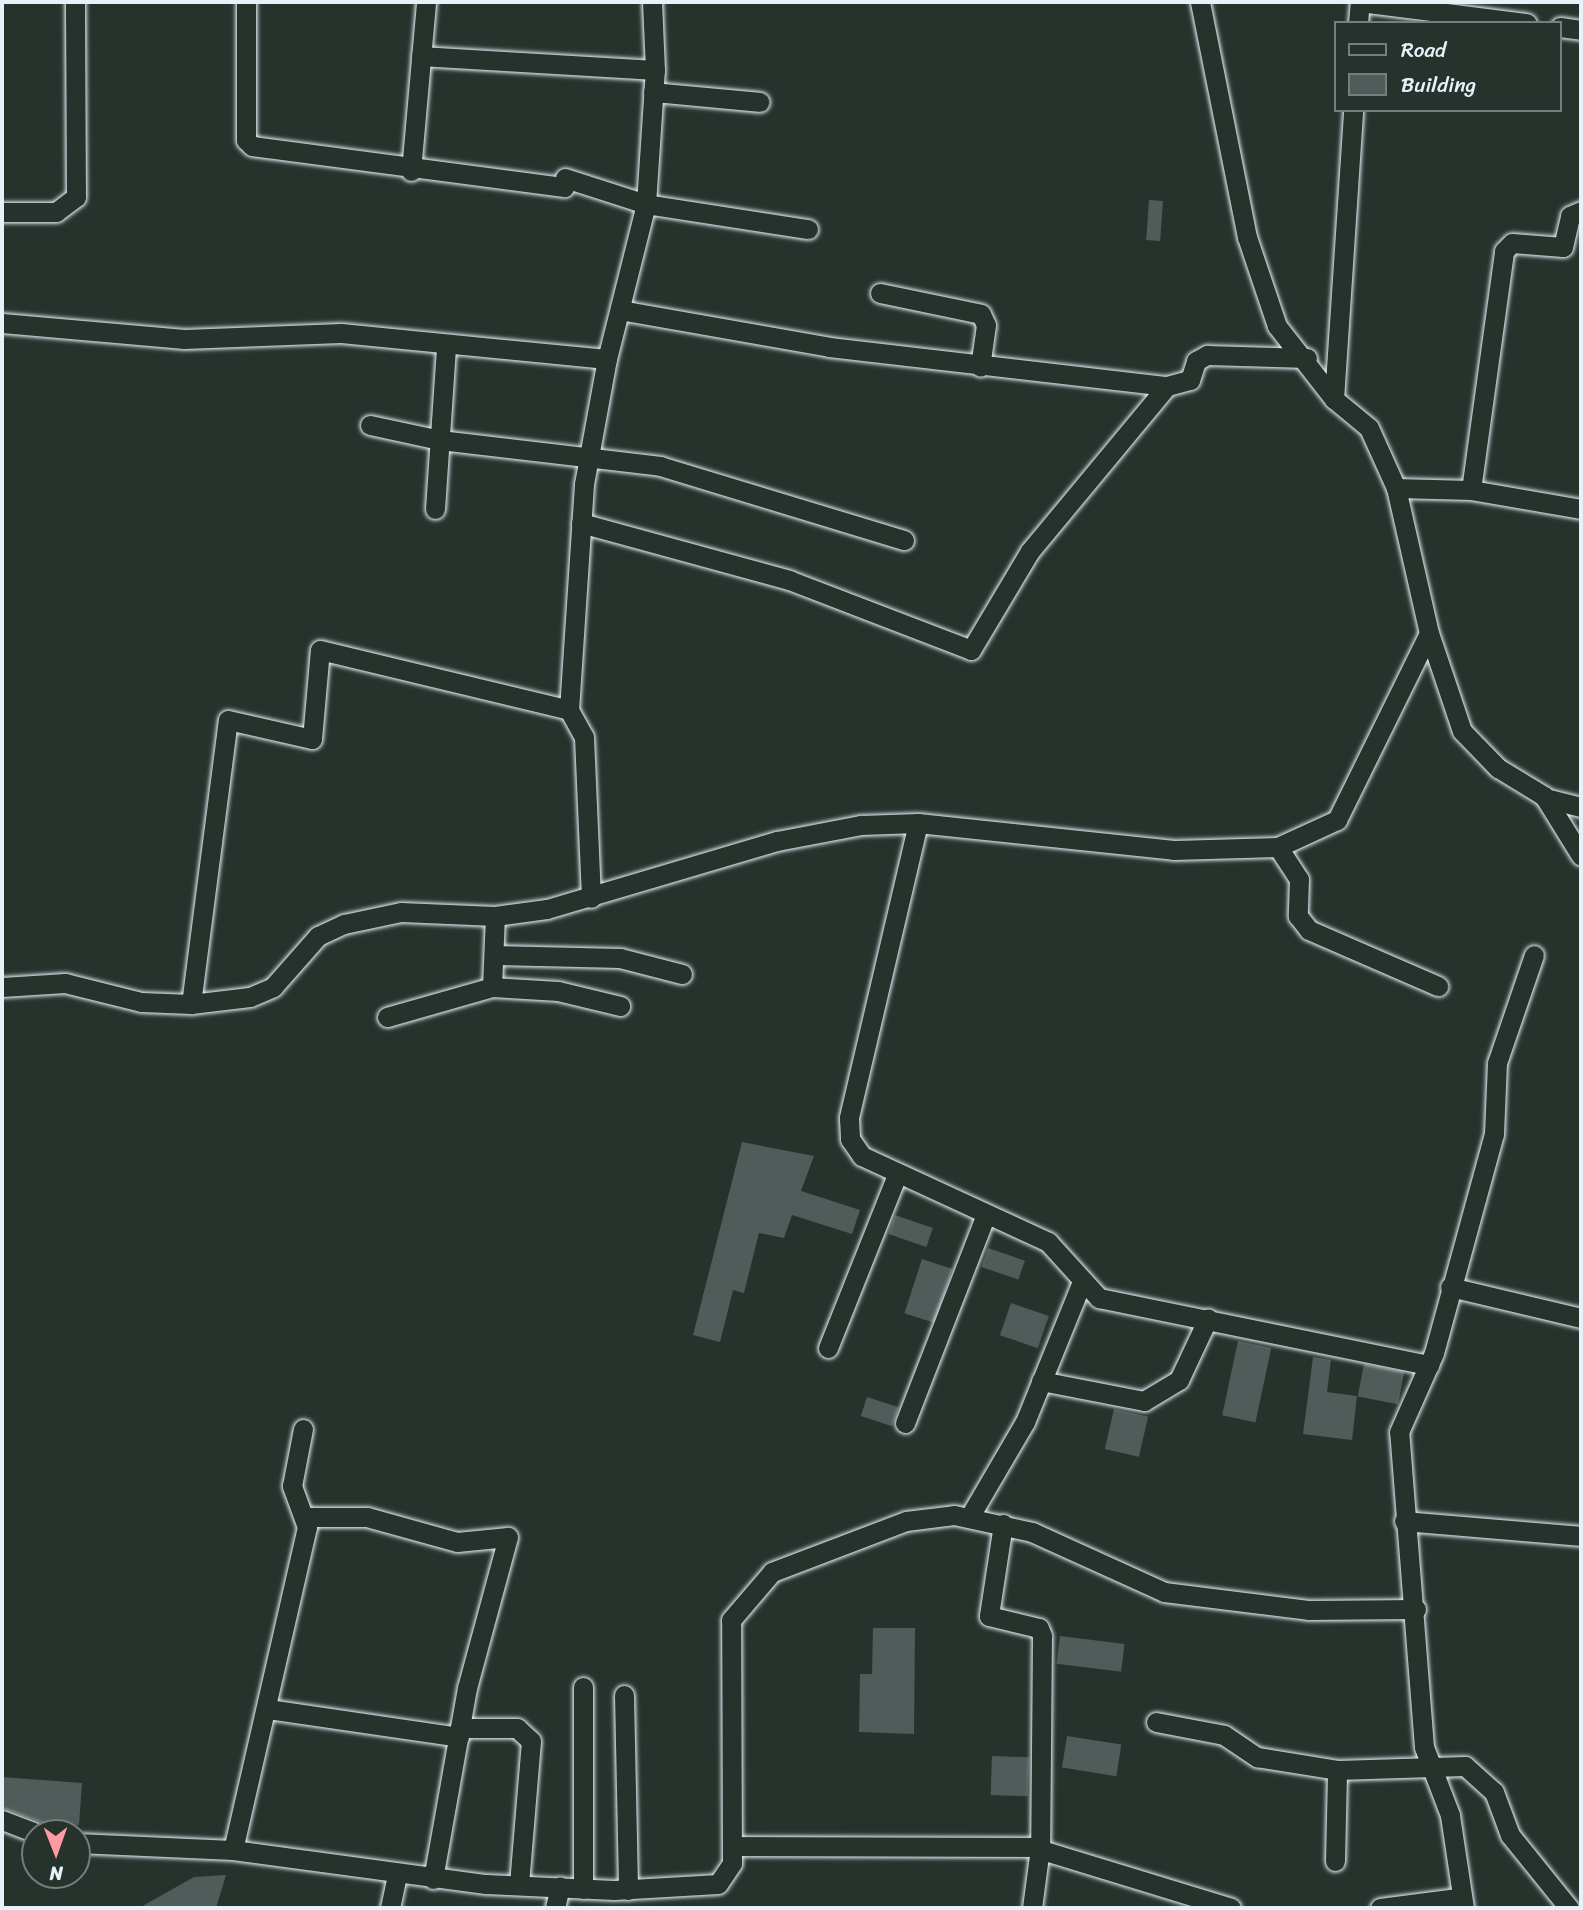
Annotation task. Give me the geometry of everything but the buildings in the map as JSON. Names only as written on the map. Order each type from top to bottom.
[{"type":"street","points":[[2,212],[56,212],[76,197],[75,2]]},
{"type":"street","points":[[246,2],[246,140],[259,149],[411,171],[565,183],[646,204],[808,229]]},
{"type":"street","points":[[411,171],[426,2]]},
{"type":"street","points":[[591,898],[584,737],[569,710],[581,523],[589,455],[607,359],[646,204],[655,70],[652,2]]},
{"type":"street","points":[[1200,2],[1247,237],[1277,326],[1307,358],[1334,399],[1369,428],[1396,488],[1429,633],[1462,731],[1498,768],[1545,798],[1581,807]]},
{"type":"street","points":[[1358,21],[1359,2],[1511,21]]},
{"type":"street","points":[[1562,27],[1581,30]]},
{"type":"street","points":[[421,56],[655,70]]},
{"type":"street","points":[[653,92],[760,102]]},
{"type":"street","points":[[1334,399],[1353,112]]},
{"type":"street","points":[[1471,490],[1504,251],[1512,243],[1563,247],[1570,216],[1581,211]]},
{"type":"street","points":[[880,293],[981,314],[986,326],[980,367]]},
{"type":"street","points":[[620,310],[980,367],[1167,386],[1190,380],[1196,361],[1207,355],[1307,358]]},
{"type":"street","points":[[2,323],[184,340],[341,332],[446,347],[607,359]]},
{"type":"street","points":[[435,509],[446,347]]},
{"type":"street","points":[[581,523],[789,580],[971,649],[1030,551],[1167,386]]},
{"type":"street","points":[[370,425],[440,440],[589,455],[660,466],[904,540]]},
{"type":"street","points":[[1396,488],[1471,490],[1581,509]]},
{"type":"street","points":[[2,987],[65,983],[141,1002],[191,1004],[262,995],[318,936],[344,924],[401,912],[495,916],[591,898],[777,841],[861,825],[918,823],[1174,850],[1278,847],[1337,820],[1429,633]]},
{"type":"street","points":[[191,1004],[228,720],[312,740],[320,650],[569,710]]},
{"type":"street","points":[[1545,798],[1581,856]]},
{"type":"street","points":[[918,823],[847,1129],[862,1157],[1060,1251],[1081,1284],[1111,1301],[1208,1318],[1429,1365]]},
{"type":"street","points":[[1278,847],[1299,879],[1298,916],[1309,930],[1438,986]]},
{"type":"street","points":[[492,987],[495,916]]},
{"type":"street","points":[[495,955],[620,958],[682,974]]},
{"type":"street","points":[[1380,1908],[1461,1903],[1454,1830],[1430,1764],[1416,1609],[1404,1521],[1401,1422],[1429,1365],[1494,1134],[1497,1063],[1534,955]]},
{"type":"street","points":[[387,1017],[492,987],[558,991],[620,1006]]},
{"type":"street","points":[[828,1348],[897,1175]]},
{"type":"street","points":[[905,1423],[986,1214]]},
{"type":"street","points":[[970,1516],[1026,1422],[1081,1284]]},
{"type":"street","points":[[1450,1287],[1581,1318]]},
{"type":"street","points":[[1041,1381],[1144,1401],[1179,1380],[1208,1318]]},
{"type":"street","points":[[233,1850],[268,1709],[306,1517],[292,1486],[303,1429]]},
{"type":"street","points":[[91,1844],[233,1850],[397,1875],[519,1885],[628,1890],[718,1884],[730,1872],[732,1846],[728,1637],[740,1605],[772,1572],[906,1521],[970,1516],[1003,1524],[1164,1592],[1308,1610],[1416,1609]]},
{"type":"street","points":[[306,1517],[367,1517],[457,1542],[508,1537],[460,1733],[433,1879]]},
{"type":"street","points":[[1404,1521],[1581,1536]]},
{"type":"street","points":[[1003,1524],[989,1616],[1039,1628],[1042,1636],[1040,1847],[1032,1908]]},
{"type":"street","points":[[583,1687],[583,1889]]},
{"type":"street","points":[[624,1695],[628,1890]]},
{"type":"street","points":[[268,1709],[460,1733],[517,1728],[531,1741],[519,1885]]},
{"type":"street","points":[[1156,1722],[1224,1735],[1257,1757],[1337,1770],[1457,1763],[1488,1784],[1510,1836],[1569,1908]]},
{"type":"street","points":[[1335,1861],[1337,1770]]},
{"type":"street","points":[[2,1820],[21,1827]]},
{"type":"street","points":[[732,1846],[1040,1847],[1231,1908]]},
{"type":"street","points":[[390,1908],[397,1875]]},
{"type":"street","points":[[555,1908],[559,1887]]}]
